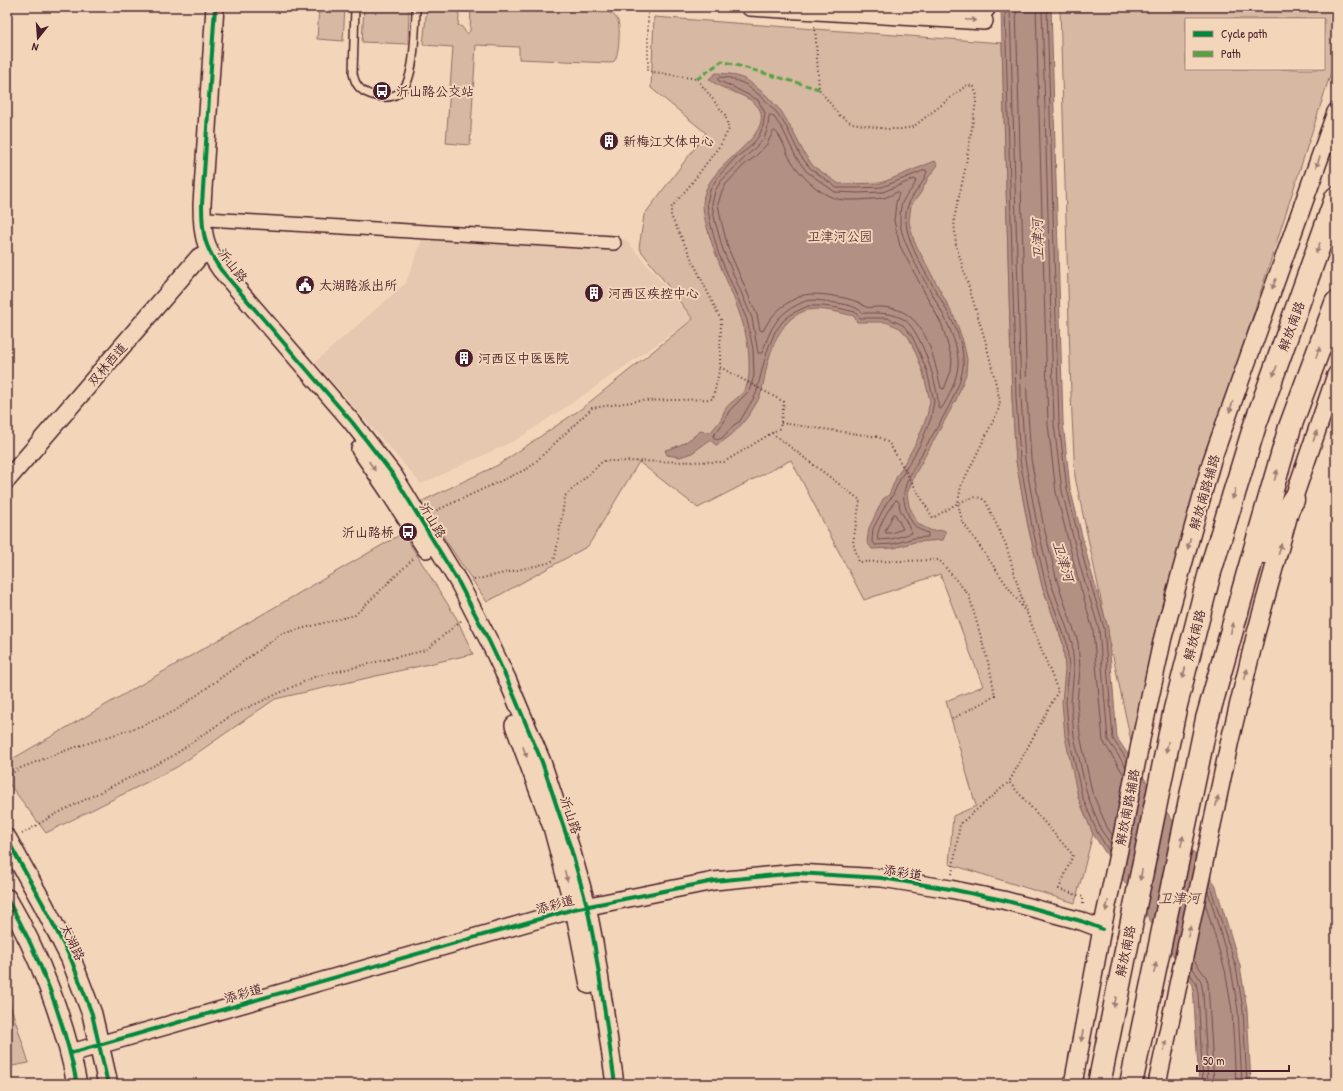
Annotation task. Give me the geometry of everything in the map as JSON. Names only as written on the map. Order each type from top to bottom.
[{"type":"highway","name":"解放南路","points":[[1099,1084],[1175,709],[1210,572],[1254,428],[1336,198]]},
{"type":"highway","points":[[1131,1084],[1207,719],[1290,427],[1336,303]]},
{"type":"highway","points":[[1246,580],[1293,500]]},
{"type":"main road","name":"太湖路","points":[[8,841],[43,904],[71,959],[92,1014],[108,1084]]},
{"type":"main road","points":[[7,899],[18,919],[44,976],[71,1053],[77,1084]]},
{"type":"street","points":[[750,7],[815,11],[985,15],[957,7]]},
{"type":"street","name":"沂山路","points":[[210,9],[202,204],[203,250],[207,270],[346,430],[388,490],[425,548],[465,617],[501,690],[580,907],[606,1013],[615,1084]]},
{"type":"street","name":"解放南路辅路","points":[[1112,884],[1141,739],[1164,636],[1212,460],[1336,112]]},
{"type":"street","points":[[207,219],[614,244]]},
{"type":"street","name":"沂山路","points":[[203,250],[372,446],[394,476],[421,518],[475,612],[498,660],[542,762],[571,849],[603,1084]]},
{"type":"street","name":"双林西道","points":[[7,463],[203,250]]},
{"type":"street","name":"双林西道","points":[[7,480],[203,250]]},
{"type":"street","points":[[1157,1084],[1230,740],[1256,633],[1293,500],[1336,375]]},
{"type":"street","name":"添彩道","points":[[71,1053],[580,907],[714,881],[797,873],[882,878],[950,889],[1003,900],[1081,921],[1102,929]]},
{"type":"street","name":"解放南路","points":[[1102,929],[1112,884]]},
{"type":"street","points":[[1073,1084],[1102,929]]},
{"type":"lane","points":[[355,7],[354,81],[361,90],[367,93],[387,96],[400,91],[406,85],[411,73],[416,7]]},
{"type":"path","points":[[421,518],[529,468],[592,408],[638,401],[713,399],[720,367],[721,320],[671,216],[672,208],[721,144],[729,129],[725,115],[697,80],[648,71],[648,7]]},
{"type":"path","points":[[815,11],[819,89],[839,115],[852,123],[901,130],[913,127],[967,85],[974,87],[976,96],[965,170],[954,219],[956,245],[986,343],[1000,401],[998,411],[961,486],[958,503],[962,520],[1029,618]]},
{"type":"path","points":[[459,583],[548,563],[554,560],[565,496],[602,461],[724,462],[780,428],[784,402],[720,367]]},
{"type":"path","points":[[781,423],[879,437],[889,444],[933,518],[958,503],[974,497],[982,498],[986,502],[1006,544],[1023,603],[1058,691],[1010,782],[960,824],[950,889]]},
{"type":"path","points":[[772,433],[860,500],[853,543],[859,562],[939,560],[969,595],[990,669],[995,696],[952,719]]},
{"type":"path","points":[[7,777],[25,766],[64,751],[142,726],[175,711],[281,634],[354,614],[425,548]]},
{"type":"path","points":[[8,841],[52,816],[171,757],[232,715],[314,677],[426,650],[465,617]]},
{"type":"path","points":[[1010,782],[1073,855],[1059,889],[1083,897],[1081,921]]},
{"type":"shaded area","points":[[618,238],[626,240],[693,319],[516,440],[421,484],[315,362],[406,283],[422,240],[617,250]]},
{"type":"green space","points":[[319,7],[345,7],[343,41],[317,39]]},
{"type":"green space","points":[[364,7],[409,7],[408,44],[362,42]]},
{"type":"green space","points":[[427,7],[458,7],[458,25],[462,27],[467,34],[470,31],[471,7],[520,7],[607,12],[614,15],[618,22],[618,52],[614,61],[610,63],[519,59],[519,47],[476,45],[470,145],[446,143],[453,47],[423,45]]},
{"type":"green space","points":[[1060,7],[1336,7],[1336,57],[1188,518],[1131,741],[1075,477],[1071,395]]},
{"type":"green space","name":"卫津河公园","points":[[654,17],[1002,43],[1012,398],[1016,461],[1028,526],[1042,586],[1063,643],[1078,797],[1093,834],[1075,903],[949,864],[953,816],[976,806],[946,701],[983,686],[940,574],[864,600],[791,460],[698,508],[639,462],[588,546],[487,602],[420,502],[498,465],[581,409],[693,319],[639,248],[644,215],[706,133],[651,88]]},
{"type":"green space","points":[[403,533],[457,619],[473,654],[275,699],[177,767],[46,833],[7,781],[7,762]]},
{"type":"green space","points":[[7,995],[29,1063],[7,1067]]},
{"type":"water","name":"卫津河","points":[[1001,7],[1051,7],[1063,422],[1070,488],[1089,564],[1108,628],[1117,738],[1215,884],[1240,966],[1247,1009],[1251,1084],[1199,1084],[1193,985],[1093,834],[1078,797],[1065,737],[1062,702],[1065,669],[1063,643],[1042,586],[1028,526],[1016,461],[1012,398]]},
{"type":"water","points":[[716,73],[731,74],[747,80],[766,95],[781,111],[804,153],[813,166],[839,184],[881,183],[935,161],[938,165],[928,178],[920,194],[911,205],[909,222],[914,241],[955,319],[963,341],[967,359],[966,374],[956,400],[914,476],[907,494],[909,506],[918,524],[932,531],[944,530],[946,533],[943,540],[915,542],[894,548],[872,549],[867,542],[869,528],[883,499],[889,495],[896,478],[917,441],[927,416],[930,401],[923,372],[909,338],[900,328],[886,322],[857,322],[854,316],[825,310],[813,309],[799,313],[791,319],[779,334],[768,361],[760,396],[752,411],[741,425],[729,437],[716,445],[710,440],[692,453],[680,457],[667,455],[665,450],[684,443],[700,431],[711,432],[721,419],[726,408],[740,396],[749,377],[749,360],[744,328],[733,296],[714,250],[706,223],[703,204],[706,190],[713,178],[754,135],[760,124],[761,113],[758,107],[748,99],[713,83],[709,79]]},
{"type":"marked path","points":[[697,79],[722,61],[819,89]]},
{"type":"cycle path","points":[[215,7],[202,204],[205,239],[215,262],[221,270],[352,422],[394,476],[459,583],[489,641],[507,679],[542,762],[571,849],[587,906],[594,942],[615,1084]]},
{"type":"cycle path","points":[[7,839],[71,959],[92,1014],[108,1084]]},
{"type":"cycle path","points":[[71,1053],[574,909],[714,881],[797,873],[882,878],[950,889],[1003,900],[1081,921],[1102,929]]},
{"type":"cycle path","points":[[7,899],[30,942],[50,989],[66,1037],[77,1084]]},
{"type":"place","name":"沂山路公交站","points":[[382,91]]},
{"type":"place","name":"新梅江文体中心","points":[[609,141]]},
{"type":"place","name":"太湖路派出所","points":[[305,285]]},
{"type":"place","name":"河西区疾控中心","points":[[594,293]]},
{"type":"place","name":"河西区中医医院","points":[[464,358]]},
{"type":"place","name":"沂山路桥","points":[[408,532]]}]
